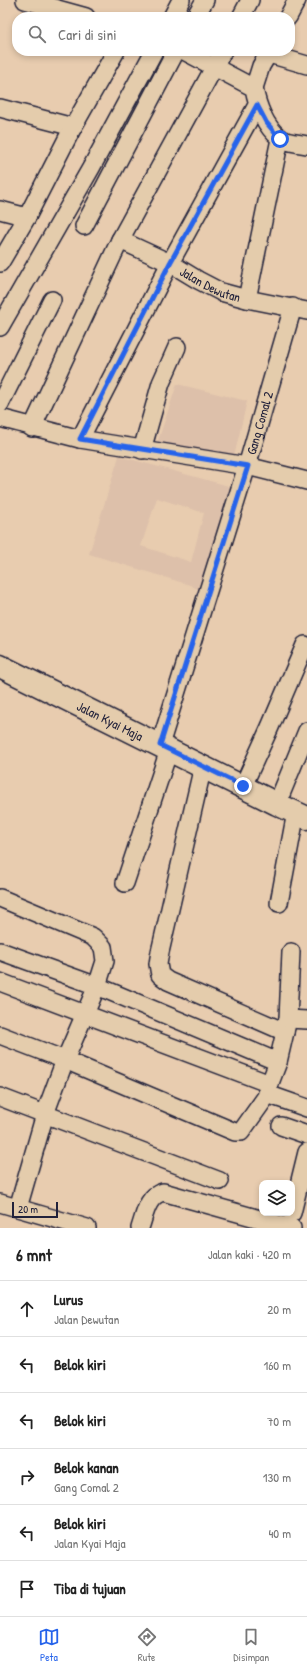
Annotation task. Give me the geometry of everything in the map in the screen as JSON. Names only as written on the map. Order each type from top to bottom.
[{"type":"main road","name":"Jalan Kyai Maja","points":[[0,666],[293,811]]},
{"type":"street","points":[[25,0],[68,12]]},
{"type":"street","points":[[174,12],[180,0]]},
{"type":"street","points":[[198,12],[205,0]]},
{"type":"street","points":[[244,12],[250,0]]},
{"type":"street","points":[[291,12],[298,2]]},
{"type":"street","points":[[0,264],[27,217],[73,127],[113,56]]},
{"type":"street","points":[[0,327],[91,168],[151,56]]},
{"type":"street","points":[[84,226],[173,56]]},
{"type":"street","points":[[193,56],[254,88]]},
{"type":"street","points":[[32,428],[120,240],[220,56]]},
{"type":"street","points":[[268,56],[261,66],[254,88],[257,105],[266,122],[280,139],[307,146]]},
{"type":"street","points":[[279,56],[307,65]]},
{"type":"street","points":[[80,439],[170,263],[257,105]]},
{"type":"street","points":[[0,108],[73,127]]},
{"type":"street","points":[[247,299],[280,139]]},
{"type":"street","points":[[0,210],[27,217]]},
{"type":"street","name":"Jalan Dewutan","points":[[120,240],[170,263],[221,292],[247,299],[300,309]]},
{"type":"street","points":[[0,404],[52,300]]},
{"type":"street","name":"Gang Comal 2","points":[[125,883],[248,466],[300,309]]},
{"type":"street","points":[[142,450],[161,383],[177,347]]},
{"type":"street","points":[[0,418],[32,428],[80,439],[248,466],[307,480]]},
{"type":"street","points":[[243,786],[305,645]]},
{"type":"street","points":[[279,903],[307,731]]},
{"type":"street","points":[[203,766],[160,952],[158,964],[160,975],[168,981],[286,1025],[307,1020]]},
{"type":"street","points":[[0,898],[93,938],[103,947],[105,960],[97,986],[65,1060],[45,1114],[18,1208]]},
{"type":"street","points":[[0,951],[97,986],[278,1062]]},
{"type":"street","points":[[0,1035],[65,1060],[235,1132],[241,1132],[269,1089],[278,1062],[286,1025],[291,952]]},
{"type":"street","points":[[0,982],[85,1014],[269,1089],[307,1108]]},
{"type":"street","points":[[0,1096],[220,1181]]},
{"type":"street","points":[[281,1126],[307,1135]]},
{"type":"street","points":[[140,1228],[151,1199],[155,1194],[163,1192],[291,1220],[307,1152]]},
{"type":"street","points":[[0,1203],[87,1228]]},
{"type":"shaded area","points":[[177,384],[247,401],[233,461],[156,447]]},
{"type":"shaded area","points":[[119,456],[236,488],[205,593],[190,585],[89,554]],"holes":[[[157,498],[204,513],[191,562],[141,546]]]},
{"type":"route","points":[[243,786],[160,745],[248,466],[80,439],[170,263],[257,105],[266,122],[280,139]]}]
